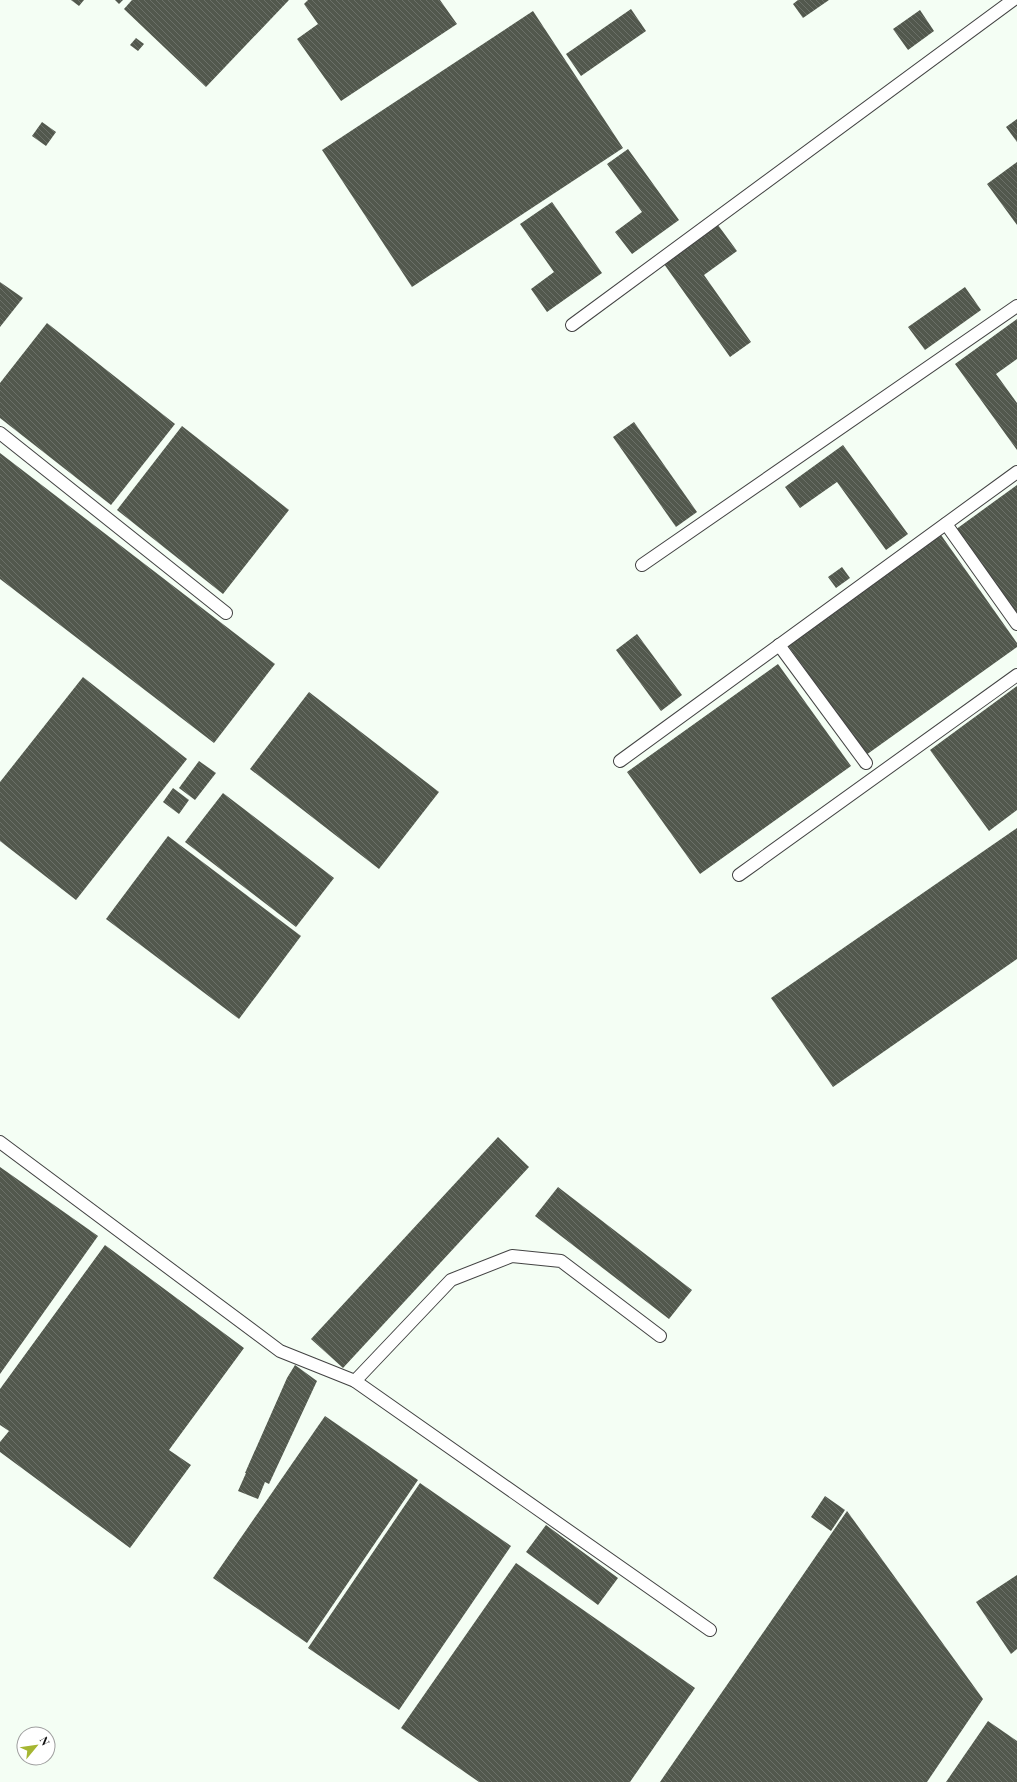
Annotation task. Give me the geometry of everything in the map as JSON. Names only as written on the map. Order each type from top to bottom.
[{"type":"lane","points":[[572,325],[1013,0]]},
{"type":"lane","points":[[642,564],[1017,306]]},
{"type":"lane","points":[[0,433],[226,613]]},
{"type":"lane","points":[[620,761],[1017,472]]},
{"type":"lane","points":[[946,524],[1017,624]]},
{"type":"lane","points":[[779,645],[866,763]]},
{"type":"lane","points":[[739,875],[1017,675]]},
{"type":"lane","points":[[0,1142],[280,1351],[355,1381],[710,1630]]},
{"type":"lane","points":[[355,1381],[451,1280],[512,1256],[561,1261],[660,1336]]},
{"type":"building","points":[[71,0],[84,0],[79,6]]},
{"type":"building","points":[[115,0],[123,0],[119,4]]},
{"type":"building","points":[[132,0],[289,0],[206,87],[124,9]]},
{"type":"building","points":[[308,0],[440,0],[457,24],[341,101],[297,39],[318,24],[304,4]]},
{"type":"building","points":[[798,0],[829,0],[803,18],[793,4]]},
{"type":"building","points":[[631,9],[646,31],[581,76],[566,54]]},
{"type":"building","points":[[920,10],[934,31],[908,50],[893,29]]},
{"type":"building","points":[[533,11],[623,148],[412,287],[322,150]]},
{"type":"building","points":[[136,38],[144,44],[138,51],[130,45]]},
{"type":"building","points":[[1017,119],[1017,142],[1006,127]]},
{"type":"building","points":[[42,122],[56,132],[46,146],[32,136]]},
{"type":"building","points":[[628,149],[679,220],[632,254],[615,232],[642,212],[607,164]]},
{"type":"building","points":[[1017,162],[1017,225],[987,184]]},
{"type":"building","points":[[552,202],[602,273],[547,312],[531,289],[554,272],[520,224]]},
{"type":"building","points":[[718,225],[737,251],[704,275],[751,342],[730,357],[664,264]]},
{"type":"building","points":[[0,282],[23,298],[0,327]]},
{"type":"building","points":[[965,287],[981,310],[925,350],[908,327]]},
{"type":"building","points":[[1017,319],[1017,359],[996,374],[1017,403],[1017,450],[955,364]]},
{"type":"building","points":[[47,323],[175,424],[111,505],[0,418],[0,383]]},
{"type":"building","points":[[634,422],[697,512],[676,527],[613,437]]},
{"type":"building","points":[[182,426],[289,510],[223,594],[117,510]]},
{"type":"building","points":[[843,445],[908,534],[886,550],[837,482],[800,508],[785,487]]},
{"type":"building","points":[[0,453],[275,664],[214,743],[0,579]]},
{"type":"building","points":[[1017,485],[1017,615],[955,530]]},
{"type":"building","points":[[941,535],[1017,643],[1017,647],[866,755],[787,644]]},
{"type":"building","points":[[842,567],[850,578],[836,588],[828,577]]},
{"type":"building","points":[[637,634],[682,695],[661,711],[616,650]]},
{"type":"building","points":[[778,664],[851,766],[700,874],[627,772]]},
{"type":"building","points":[[83,677],[187,759],[76,900],[0,841],[0,782]]},
{"type":"building","points":[[1017,686],[1017,810],[989,831],[930,750]]},
{"type":"building","points":[[309,692],[439,792],[379,869],[250,769]]},
{"type":"building","points":[[199,761],[216,773],[195,800],[179,788]]},
{"type":"building","points":[[173,788],[189,800],[179,814],[163,802]]},
{"type":"building","points":[[223,793],[334,878],[296,927],[185,842]]},
{"type":"building","points":[[1017,828],[1017,959],[833,1087],[771,998]]},
{"type":"building","points":[[168,836],[301,936],[239,1019],[106,919]]},
{"type":"building","points":[[498,1137],[529,1167],[343,1368],[311,1339]]},
{"type":"building","points":[[0,1167],[98,1236],[0,1374]]},
{"type":"building","points":[[558,1187],[692,1290],[669,1319],[535,1216]]},
{"type":"building","points":[[105,1245],[244,1348],[169,1450],[191,1465],[130,1548],[0,1452],[0,1442],[9,1431],[0,1425],[0,1389]]},
{"type":"building","points":[[295,1365],[317,1381],[269,1484],[265,1482],[258,1499],[238,1491],[287,1378]]},
{"type":"building","points":[[325,1416],[418,1480],[307,1643],[213,1578]]},
{"type":"building","points":[[420,1483],[511,1546],[399,1710],[308,1648]]},
{"type":"building","points":[[825,1496],[845,1510],[831,1531],[811,1517]]},
{"type":"building","points":[[847,1511],[983,1699],[927,1782],[660,1782]]},
{"type":"building","points":[[546,1525],[618,1578],[598,1605],[526,1552]]},
{"type":"building","points":[[516,1563],[695,1688],[630,1782],[479,1782],[401,1728]]},
{"type":"building","points":[[1017,1575],[1017,1649],[1011,1654],[976,1602]]},
{"type":"building","points":[[988,1721],[1017,1741],[1017,1782],[946,1782]]}]
